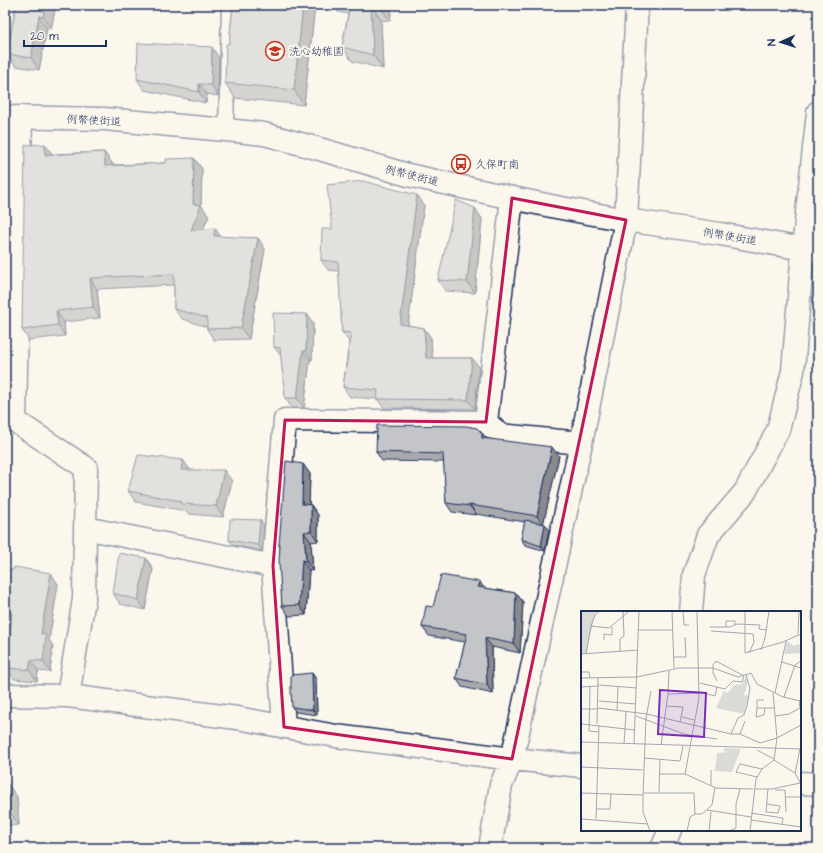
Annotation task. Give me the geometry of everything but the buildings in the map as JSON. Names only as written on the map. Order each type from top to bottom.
[{"type":"street","points":[[5,53],[14,5]]},
{"type":"street","points":[[490,848],[502,785],[512,759],[581,443],[626,220],[637,5]]},
{"type":"street","points":[[691,611],[694,575],[708,535],[745,492],[778,430],[793,371],[811,249],[818,112]]},
{"type":"street","points":[[13,117],[15,421],[86,468],[84,599],[68,696]]},
{"type":"street","name":"例幣使街道","points":[[13,117],[104,119],[264,134],[408,175],[512,198],[626,220],[811,249]]},
{"type":"street","points":[[486,422],[512,198]]},
{"type":"street","points":[[284,727],[273,566],[285,420],[486,422],[500,435],[581,443]]},
{"type":"street","points":[[85,528],[273,566]]},
{"type":"street","points":[[5,695],[68,696],[237,718],[336,736],[512,759],[581,766]]},
{"type":"street","points":[[801,783],[818,784]]},
{"type":"street","points":[[662,848],[670,831]]},
{"type":"lane","points":[[226,130],[229,5]]},
{"type":"highlighted area","points":[[512,198],[626,220],[512,759],[284,727],[273,566],[285,420],[486,422]]},
{"type":"place","name":"洗心幼稚園","points":[[275,51]]},
{"type":"place","name":"久保町南","points":[[461,164]]}]
